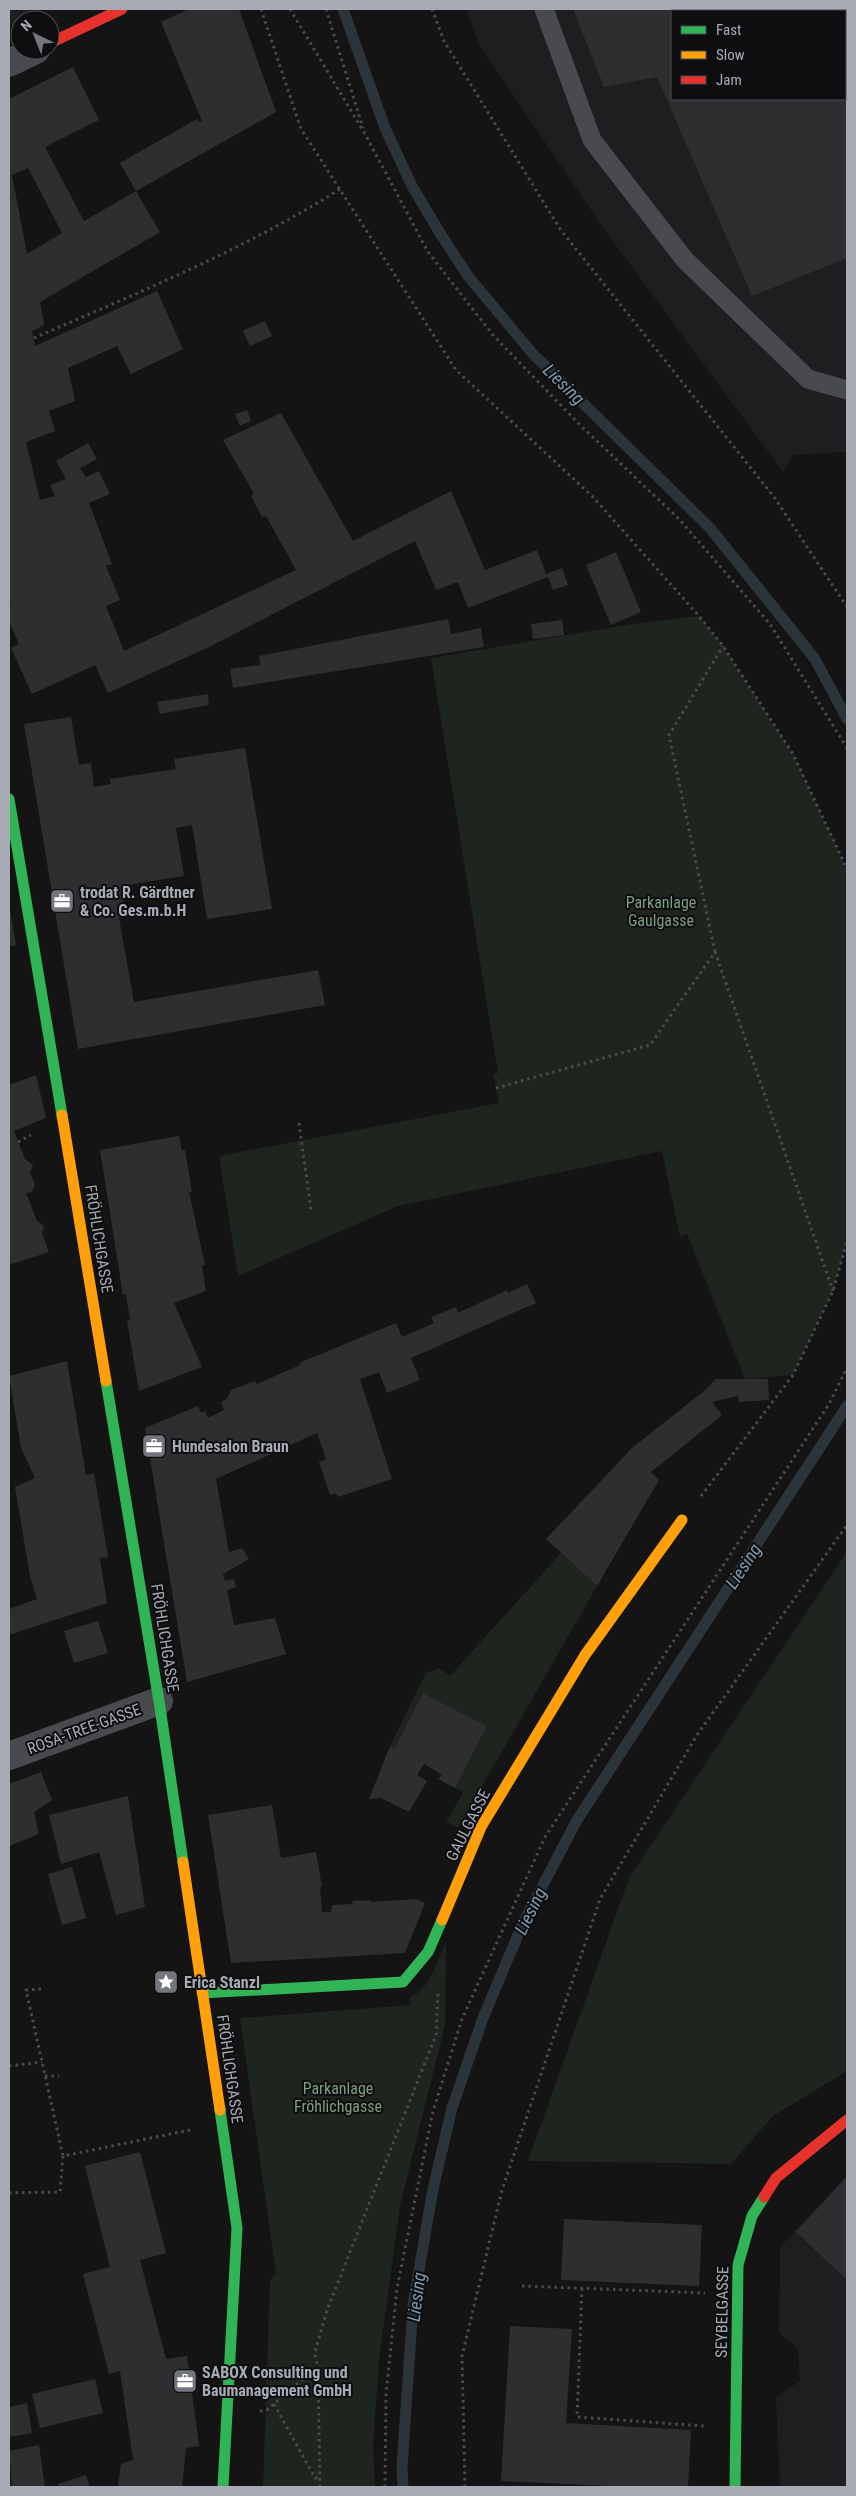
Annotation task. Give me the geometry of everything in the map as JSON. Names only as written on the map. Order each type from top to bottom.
[{"type":"street","points":[[60,38],[122,9]]},
{"type":"street","name":"FRÖHLICHGASSE","points":[[9,800],[159,1701],[237,2228],[223,2487]]},
{"type":"street","name":"GAULGASSE","points":[[202,1993],[404,1982],[428,1952],[481,1827],[585,1655],[682,1520]]},
{"type":"street","name":"ROSA-TREE-GASSE","points":[[9,1756],[159,1701]]},
{"type":"street","name":"SEYBELGASSE","points":[[734,2487],[738,2265],[752,2216],[776,2178],[847,2120]]},
{"type":"lane","points":[[544,9],[592,140],[685,260],[808,379],[847,390]]},
{"type":"path","points":[[261,9],[301,129],[456,370],[592,496],[699,616],[723,646],[793,754],[847,869]]},
{"type":"path","points":[[290,9],[365,134],[428,252],[493,335],[579,424],[679,519],[770,624],[847,748]]},
{"type":"path","points":[[326,9],[365,134]]},
{"type":"path","points":[[432,9],[444,42],[560,228],[774,497],[847,607]]},
{"type":"path","points":[[34,338],[181,274],[315,205],[340,189]]},
{"type":"path","points":[[723,646],[669,735],[714,952],[833,1290]]},
{"type":"path","points":[[496,1088],[650,1045],[714,952]]},
{"type":"path","points":[[299,1123],[311,1210]]},
{"type":"path","points":[[682,1520],[756,1427],[793,1375],[833,1290],[847,1242]]},
{"type":"path","points":[[385,2487],[386,2394],[397,2288],[433,2111],[462,2019],[544,1837],[829,1404],[847,1368]]},
{"type":"path","points":[[465,2487],[462,2356],[502,2190],[600,1899],[697,1735],[847,1525]]},
{"type":"path","points":[[320,2487],[318,2370],[315,2352],[327,2310],[436,2034],[438,1981],[428,1952]]},
{"type":"path","points":[[9,2193],[60,2192],[63,2156],[26,1990],[41,1989]]},
{"type":"path","points":[[9,2066],[42,2062]]},
{"type":"path","points":[[45,2076],[59,2076]]},
{"type":"path","points":[[63,2156],[221,2123]]},
{"type":"path","points":[[522,2286],[738,2294]]},
{"type":"path","points":[[582,2288],[577,2417],[681,2424]]},
{"type":"path","points":[[274,2404],[315,2478],[320,2478]]},
{"type":"shaded area","points":[[9,9],[41,9],[10,10],[9,25]]},
{"type":"shaded area","points":[[466,9],[847,9],[847,452],[793,455],[783,472],[601,225],[480,46]]},
{"type":"shaded area","points":[[847,2176],[847,2487],[780,2487],[776,2397],[800,2381],[798,2349],[779,2333],[780,2247]]},
{"type":"green space","name":"Parkanlage Gaulgasse","points":[[699,616],[723,646],[793,754],[847,869],[847,1242],[833,1291],[793,1375],[745,1379],[687,1234],[680,1237],[662,1151],[398,1206],[238,1276],[219,1156],[499,1103],[493,1074],[498,1073],[431,658],[632,624]]},
{"type":"green space","points":[[847,1552],[847,2071],[773,2116],[731,2164],[528,2161],[629,1878]]},
{"type":"green space","points":[[561,1553],[597,1586],[458,1828],[446,1822],[463,1793],[455,1788],[487,1726],[423,1693],[394,1749],[390,1746],[426,1673],[440,1668],[450,1676]]},
{"type":"green space","name":"Parkanlage Fröhlichgasse","points":[[446,1941],[445,2025],[400,2206],[379,2361],[373,2446],[375,2487],[263,2487],[270,2280],[276,2274],[240,2018],[411,2005],[410,1997],[417,1994],[428,1981]]},
{"type":"building","points":[[189,9],[239,9],[276,112],[136,191],[120,163],[197,119],[199,122],[202,121],[161,22]]},
{"type":"building","points":[[573,9],[847,9],[847,258],[752,296],[657,77],[604,87]]},
{"type":"building","points":[[73,67],[99,120],[45,147],[84,221],[136,191],[160,232],[40,302],[44,325],[32,331],[35,346],[157,291],[183,349],[131,374],[117,346],[68,368],[75,401],[49,411],[55,431],[26,442],[40,500],[55,496],[50,485],[66,479],[56,461],[88,443],[97,459],[80,468],[86,477],[99,471],[110,494],[89,503],[112,564],[106,566],[120,600],[106,606],[124,651],[296,570],[266,516],[262,517],[251,496],[254,494],[223,440],[281,413],[353,541],[451,491],[485,570],[537,550],[546,574],[562,568],[568,585],[553,590],[548,577],[468,608],[458,582],[436,590],[415,541],[209,647],[108,693],[95,665],[32,694],[11,648],[19,644],[9,621],[9,608],[11,607],[9,603],[9,99]],"holes":[[[28,168],[62,233],[27,254],[12,175]]]},
{"type":"building","points":[[265,321],[272,336],[250,346],[243,331]]},
{"type":"building","points":[[247,410],[251,421],[240,426],[235,414]]},
{"type":"building","points":[[616,552],[641,612],[611,625],[586,565]]},
{"type":"building","points":[[448,619],[451,634],[481,628],[484,647],[233,688],[230,669],[260,665],[259,656]]},
{"type":"building","points":[[562,620],[564,635],[533,639],[531,624]]},
{"type":"building","points":[[208,694],[209,705],[160,714],[157,702]]},
{"type":"building","points":[[71,717],[79,765],[91,763],[94,787],[111,784],[110,779],[176,769],[174,759],[245,748],[272,909],[207,919],[192,825],[176,828],[184,876],[121,886],[125,917],[119,918],[134,1002],[318,970],[325,1005],[78,1049],[24,724]]},
{"type":"building","points":[[10,909],[16,946],[9,946]]},
{"type":"building","points":[[36,1075],[46,1118],[14,1131],[25,1159],[33,1165],[30,1173],[35,1185],[32,1192],[26,1193],[37,1221],[44,1226],[42,1233],[49,1252],[9,1265],[9,1085]]},
{"type":"building","points":[[179,1136],[182,1151],[185,1150],[192,1192],[189,1192],[205,1265],[202,1265],[206,1291],[174,1303],[202,1367],[139,1391],[127,1321],[130,1320],[126,1294],[123,1295],[100,1150]]},
{"type":"building","points":[[527,1284],[536,1303],[411,1358],[420,1380],[387,1393],[379,1372],[360,1379],[392,1479],[338,1497],[336,1493],[330,1495],[319,1462],[326,1459],[317,1433],[216,1479],[229,1552],[242,1548],[249,1559],[223,1574],[225,1581],[234,1579],[236,1587],[227,1590],[234,1625],[275,1618],[286,1654],[187,1682],[145,1428],[198,1406],[201,1413],[205,1411],[208,1418],[224,1410],[221,1402],[227,1399],[231,1390],[255,1381],[257,1384],[300,1365],[299,1363],[396,1323],[402,1337],[434,1323],[431,1317],[456,1307],[458,1313],[507,1290],[508,1293]]},
{"type":"building","points":[[67,1361],[86,1475],[94,1473],[108,1557],[100,1558],[107,1603],[9,1635],[9,1609],[37,1599],[30,1576],[15,1487],[35,1478],[21,1448],[9,1376]]},
{"type":"building","points":[[716,1379],[768,1379],[769,1400],[739,1402],[738,1396],[712,1402],[722,1415],[651,1472],[659,1480],[597,1586],[546,1539],[632,1448],[704,1391]]},
{"type":"building","points":[[98,1621],[108,1653],[74,1663],[64,1631]]},
{"type":"building","points":[[423,1693],[487,1726],[455,1788],[438,1779],[442,1775],[424,1764],[417,1775],[427,1781],[409,1812],[381,1798],[369,1799],[390,1746],[394,1749]]},
{"type":"building","points":[[41,1772],[52,1800],[34,1812],[39,1834],[9,1846],[9,1784]]},
{"type":"building","points":[[128,1796],[145,1907],[116,1915],[99,1852],[61,1864],[49,1815]]},
{"type":"building","points":[[272,1805],[281,1858],[316,1852],[322,1887],[320,1887],[322,1912],[331,1912],[332,1905],[353,1904],[352,1901],[371,1900],[371,1902],[416,1899],[425,1903],[405,1953],[231,1963],[208,1815]]},
{"type":"building","points":[[72,1867],[86,1918],[62,1925],[48,1874]]},
{"type":"building","points":[[140,2152],[166,2253],[140,2260],[166,2359],[187,2356],[199,2446],[186,2448],[182,2487],[118,2487],[121,2464],[133,2460],[120,2371],[109,2374],[83,2274],[110,2267],[85,2166]]},
{"type":"building","points":[[847,2176],[847,2280],[796,2232]]},
{"type":"building","points":[[564,2219],[702,2225],[699,2286],[561,2280]]},
{"type":"building","points":[[510,2326],[572,2329],[566,2423],[691,2430],[688,2487],[625,2487],[501,2481]]},
{"type":"building","points":[[95,2379],[103,2413],[40,2428],[32,2394]]},
{"type":"building","points":[[27,2403],[32,2433],[9,2437],[9,2407]]},
{"type":"building","points":[[39,2445],[45,2487],[12,2487],[9,2451]]},
{"type":"building","points":[[86,2475],[90,2487],[59,2487],[58,2484]]},
{"type":"waterway","name":"Liesing","points":[[343,9],[385,128],[412,186],[468,276],[533,354],[710,528],[815,659],[847,719]]},
{"type":"waterway","name":"Liesing","points":[[403,2487],[402,2467],[413,2305],[433,2189],[452,2108],[483,2018],[523,1923],[577,1820],[847,1406]]},
{"type":"traffic: fast","points":[[9,799],[62,1115]]},
{"type":"traffic: fast","points":[[106,1381],[159,1701],[183,1862]]},
{"type":"traffic: fast","points":[[202,1993],[403,1982],[428,1952],[442,1920]]},
{"type":"traffic: fast","points":[[220,2110],[237,2228],[223,2487]]},
{"type":"traffic: fast","points":[[735,2487],[738,2265],[752,2216],[764,2197]]},
{"type":"traffic: slow","points":[[62,1115],[106,1381]]},
{"type":"traffic: slow","points":[[442,1920],[481,1827],[585,1655],[682,1520]]},
{"type":"traffic: slow","points":[[183,1862],[220,2110]]},
{"type":"traffic: jam","points":[[60,38],[122,9]]},
{"type":"traffic: jam","points":[[764,2197],[776,2178],[847,2120]]},
{"type":"place","name":"trodat R. Gärdtner & Co. Ges.m.b.H","points":[[62,901]]},
{"type":"place","name":"Hundesalon Braun","points":[[154,1446]]},
{"type":"place","name":"Erica Stanzl","points":[[166,1982]]},
{"type":"place","name":"SABOX Consulting und Baumanagement GmbH","points":[[185,2381]]}]
